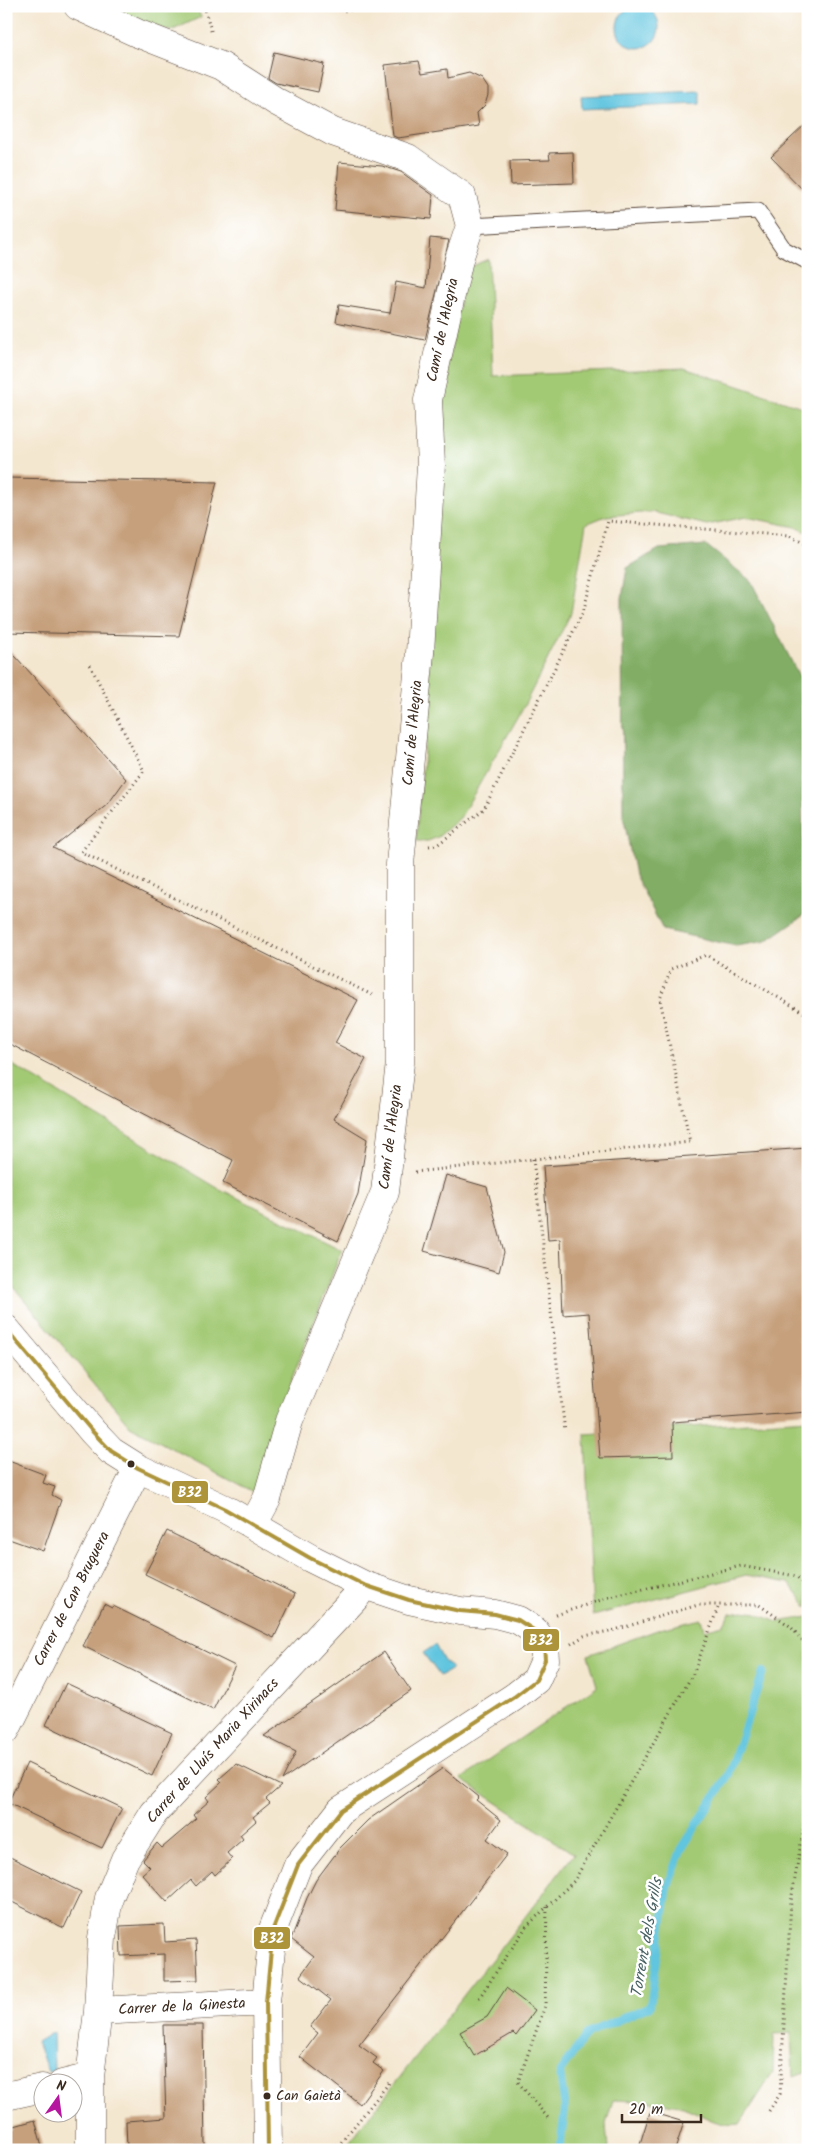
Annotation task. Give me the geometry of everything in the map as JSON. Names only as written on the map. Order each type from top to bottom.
[{"type":"street","points":[[78,6],[137,33],[221,66],[278,102],[333,132],[408,158],[462,196],[470,226]]},
{"type":"street","name":"Camí de l'Alegria","points":[[253,1525],[267,1499],[289,1421],[385,1192],[400,1062],[402,851],[423,614],[431,465],[428,400],[459,259],[470,226]]},
{"type":"street","points":[[6,1329],[92,1431],[111,1451],[138,1468],[225,1509],[310,1558],[364,1585],[418,1602],[460,1611],[495,1614],[518,1620],[535,1631],[544,1644],[545,1660],[536,1680],[514,1697],[341,1810],[298,1865],[274,1929],[266,2002],[268,2150]]},
{"type":"street","name":"Carrer de Can Bruguera","points":[[6,1730],[138,1468]]},
{"type":"street","name":"Carrer de Lluís Maria Xirinacs","points":[[90,2150],[90,2077],[98,2012],[102,1938],[109,1898],[125,1859],[154,1813],[356,1597],[364,1585]]},
{"type":"street","name":"Carrer de la Ginesta","points":[[98,2012],[266,2002]]},
{"type":"street","points":[[82,2079],[90,2077]]},
{"type":"street","points":[[6,2096],[32,2090]]},
{"type":"lane","points":[[470,226],[758,211],[784,248],[808,262]]},
{"type":"path","points":[[320,6],[347,11],[365,6]]},
{"type":"path","points":[[402,851],[437,845],[484,810],[583,612],[608,521],[789,536],[808,545]]},
{"type":"path","points":[[90,665],[144,771],[81,852],[400,1009]]},
{"type":"path","points":[[387,1175],[690,1142],[660,999],[671,969],[706,955],[808,1015]]},
{"type":"path","points":[[533,1159],[565,1432]]},
{"type":"path","points":[[535,1631],[550,1617],[610,1597],[741,1566],[796,1576],[808,1588]]},
{"type":"path","points":[[545,1660],[584,1636],[615,1630],[698,1605],[759,1605],[790,1626],[808,1647]]},
{"type":"path","points":[[479,1998],[526,1927],[574,1881],[694,1672],[719,1605]]},
{"type":"path","points":[[769,2111],[780,2094],[791,1901],[808,1803]]},
{"type":"path","points":[[547,1907],[545,2006],[518,2082],[548,2118]]},
{"type":"path","points":[[335,2150],[389,2083]]},
{"type":"green space","points":[[104,6],[196,6],[201,17],[171,31],[151,26]]},
{"type":"green space","points":[[488,259],[493,376],[684,368],[808,409],[808,533],[796,527],[746,517],[707,525],[652,512],[606,516],[586,524],[571,613],[521,712],[460,818],[438,837],[428,841],[416,841],[426,729],[442,418],[447,369],[466,269]]},
{"type":"green space","points":[[706,545],[751,581],[801,680],[804,915],[766,941],[736,946],[663,930],[635,875],[623,815],[622,598],[627,568],[659,549]]},
{"type":"green space","points":[[6,1061],[216,1187],[342,1250],[280,1409],[257,1486],[253,1492],[130,1426],[6,1278]]},
{"type":"green space","points":[[808,1419],[808,1608],[789,1583],[746,1575],[593,1616],[585,1434]]},
{"type":"green space","points":[[743,1611],[756,1613],[777,1622],[808,1617],[808,2071],[793,2076],[791,2033],[774,2034],[773,2073],[740,2124],[713,2121],[691,2110],[674,2105],[613,2100],[606,2124],[608,2150],[343,2150],[574,1854],[461,1779],[597,1686],[588,1655],[660,1629],[701,1619],[704,1630],[723,1625],[730,1613]]},
{"type":"water","points":[[638,6],[653,12],[659,27],[653,42],[638,48],[623,42],[617,27],[623,12]]},
{"type":"water","points":[[700,91],[700,104],[582,109],[581,96]]},
{"type":"water","points":[[435,1645],[445,1663],[452,1669],[440,1676],[423,1653]]},
{"type":"water","points":[[53,2032],[54,2071],[48,2072],[37,2042]]},
{"type":"building","points":[[274,52],[324,64],[318,92],[276,83],[268,78]]},
{"type":"building","points":[[419,61],[422,73],[447,69],[448,78],[469,73],[482,79],[488,88],[488,95],[485,105],[477,113],[479,126],[398,138],[393,136],[385,65]]},
{"type":"building","points":[[808,122],[808,195],[771,157]]},
{"type":"building","points":[[573,152],[574,183],[511,185],[510,161],[550,160],[549,153]]},
{"type":"building","points":[[339,162],[382,166],[401,172],[433,195],[431,219],[335,210]]},
{"type":"building","points":[[430,238],[449,240],[425,340],[336,322],[339,305],[390,313],[396,282],[426,288]]},
{"type":"building","points":[[6,478],[217,482],[179,636],[6,632]]},
{"type":"building","points":[[6,646],[126,779],[108,804],[53,848],[358,1000],[335,1043],[366,1059],[334,1119],[367,1139],[358,1194],[338,1241],[223,1183],[233,1160],[6,1042]]},
{"type":"building","points":[[808,1148],[808,1412],[672,1422],[673,1456],[600,1458],[589,1313],[563,1315],[560,1239],[548,1240],[543,1166]]},
{"type":"building","points":[[446,1175],[487,1187],[504,1252],[499,1272],[424,1251]]},
{"type":"building","points":[[6,1460],[46,1475],[43,1483],[55,1487],[52,1495],[61,1500],[43,1551],[6,1538]]},
{"type":"building","points":[[167,1531],[295,1594],[274,1638],[145,1574]]},
{"type":"building","points":[[104,1604],[112,1608],[113,1606],[235,1666],[213,1710],[83,1646]]},
{"type":"building","points":[[384,1652],[411,1691],[282,1780],[296,1752],[264,1736]]},
{"type":"building","points":[[66,1683],[172,1733],[152,1776],[46,1725]]},
{"type":"building","points":[[27,1763],[122,1808],[102,1848],[8,1803]]},
{"type":"building","points":[[236,1764],[281,1786],[266,1799],[270,1803],[253,1817],[256,1821],[240,1835],[243,1839],[227,1853],[232,1859],[215,1875],[212,1871],[196,1886],[191,1880],[167,1902],[142,1874],[150,1867],[143,1860],[157,1843],[162,1848],[196,1819],[193,1815],[209,1801],[206,1797],[222,1782],[219,1779]]},
{"type":"building","points":[[443,1768],[479,1797],[476,1800],[501,1820],[487,1839],[507,1854],[359,2045],[377,2058],[373,2063],[384,2071],[360,2104],[300,2057],[318,2033],[310,2027],[331,2000],[300,1976],[314,1957],[291,1939],[316,1880],[340,1848],[368,1820]]},
{"type":"building","points":[[6,1855],[81,1892],[64,1928],[6,1899]]},
{"type":"building","points":[[164,1924],[165,1942],[196,1940],[198,1980],[164,1981],[164,1954],[121,1956],[120,1926]]},
{"type":"building","points":[[506,1988],[535,2010],[516,2036],[513,2033],[474,2056],[460,2032],[487,2017]]},
{"type":"building","points":[[163,2025],[203,2025],[205,2146],[196,2146],[196,2150],[136,2150],[136,2148],[127,2148],[126,2121],[166,2118]]},
{"type":"building","points":[[650,2112],[684,2122],[675,2150],[638,2150]]},
{"type":"building","points":[[32,2121],[32,2124],[36,2124],[43,2150],[6,2150],[6,2131],[12,2130],[11,2127]]},
{"type":"waterway","name":"Torrent dels Grills","points":[[560,2150],[565,2109],[560,2072],[587,2034],[650,2006],[668,1887],[681,1850],[729,1774],[763,1672]]},
{"type":"transit line","name":"B32","points":[[6,1329],[92,1431],[111,1451],[138,1468],[225,1509],[310,1558],[364,1585],[409,1600],[460,1611],[495,1614],[518,1620],[535,1631],[544,1644],[545,1660],[536,1680],[514,1697],[341,1810],[298,1865],[273,1929],[266,2002],[268,2150]]},
{"type":"place","name":"Can Gaietà","points":[[267,2096]]}]
